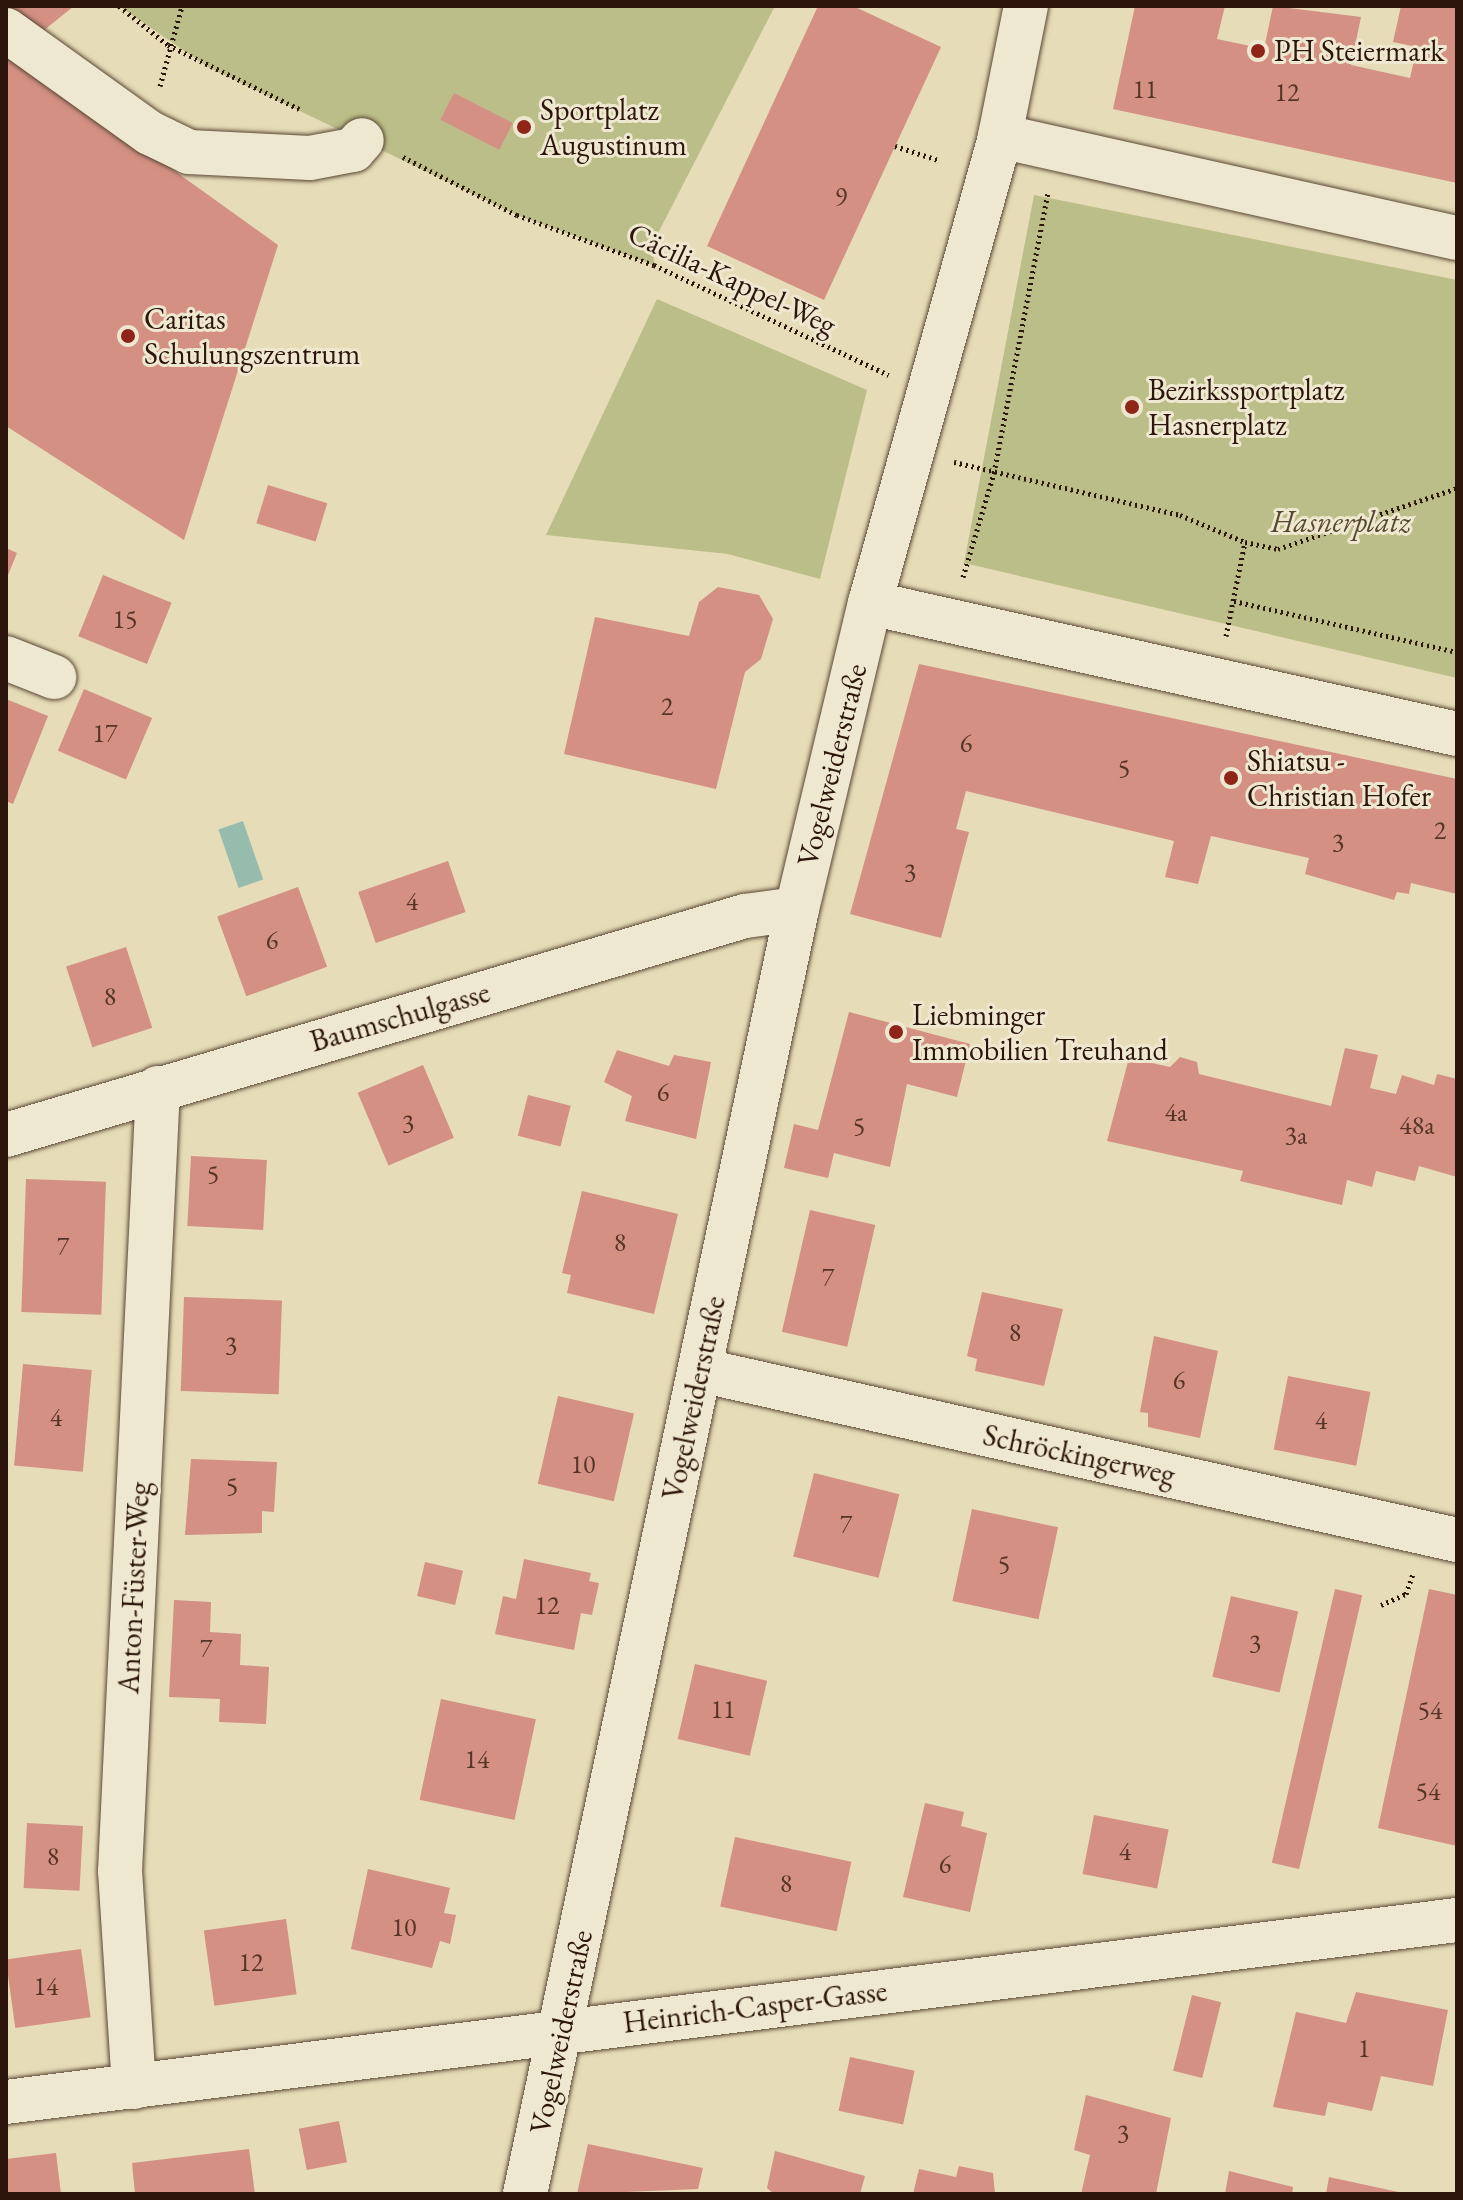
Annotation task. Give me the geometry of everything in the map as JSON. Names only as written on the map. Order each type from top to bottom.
[{"type":"street","points":[[1026,6],[1000,136],[870,603],[1457,734]]},
{"type":"street","points":[[6,30],[150,133],[189,152],[310,158],[353,150],[362,140]]},
{"type":"street","points":[[1000,136],[1457,238]]},
{"type":"street","name":"Vogelweiderstraße","points":[[525,2194],[562,2031],[797,909],[870,603]]},
{"type":"street","points":[[6,658],[54,677]]},
{"type":"street","name":"Baumschulgasse","points":[[6,1135],[745,916],[797,909]]},
{"type":"street","name":"Anton-Füster-Weg","points":[[134,2087],[120,1871],[158,1088]]},
{"type":"street","name":"Schröckingerweg","points":[[700,1370],[1457,1540]]},
{"type":"street","name":"Heinrich-Casper-Gasse","points":[[6,2102],[1457,1920]]},
{"type":"path","points":[[168,45],[182,6]]},
{"type":"path","points":[[895,146],[938,160]]},
{"type":"path","points":[[961,582],[994,473],[1049,184]]},
{"type":"path","name":"Cäcilia-Kappel-Weg","points":[[517,215],[654,265],[926,393]]},
{"type":"path","points":[[954,462],[1180,515],[1245,542],[1278,549],[1457,488]]},
{"type":"path","points":[[1215,680],[1245,542]]},
{"type":"path","points":[[1234,601],[1457,652]]},
{"type":"green space","name":"Sportplatz Augustinum","points":[[119,6],[775,6],[653,243],[654,265],[517,215],[208,67]]},
{"type":"green space","name":"Hasnerplatz","points":[[1034,195],[1457,280],[1457,678],[964,563]]},
{"type":"green space","points":[[657,299],[867,390],[820,579],[728,554],[546,535]]},
{"type":"shaded area","points":[[243,821],[263,880],[239,888],[218,829]]},
{"type":"building","points":[[6,6],[74,6],[38,35]]},
{"type":"building","points":[[818,6],[853,6],[941,47],[824,300],[707,246]]},
{"type":"building","name":"PH Steiermark","points":[[1135,6],[1225,6],[1217,39],[1264,49],[1273,6],[1361,17],[1351,65],[1410,78],[1417,47],[1393,42],[1401,6],[1457,6],[1457,183],[1113,109]]},
{"type":"building","name":"Caritas Schulungszentrum","points":[[6,50],[278,245],[184,540],[6,426]]},
{"type":"building","points":[[454,93],[513,123],[499,150],[440,120]]},
{"type":"building","points":[[268,485],[327,503],[316,541],[256,523]]},
{"type":"building","points":[[6,548],[17,553],[6,580]]},
{"type":"building","points":[[103,575],[172,603],[147,664],[78,636]]},
{"type":"building","points":[[718,587],[759,595],[773,619],[761,659],[745,672],[716,789],[564,754],[595,617],[689,636],[699,602]]},
{"type":"building","points":[[919,664],[1457,779],[1457,894],[1411,883],[1409,894],[1397,892],[1394,900],[1305,874],[1309,858],[1211,836],[1198,884],[1165,877],[1174,841],[966,791],[956,829],[969,832],[941,938],[850,914]]},
{"type":"building","points":[[84,689],[152,718],[126,780],[58,751]]},
{"type":"building","points":[[6,699],[48,716],[13,804],[6,801]]},
{"type":"building","points":[[448,861],[466,912],[376,943],[358,892]]},
{"type":"building","points":[[298,887],[327,967],[246,996],[217,916]]},
{"type":"building","points":[[126,947],[152,1028],[92,1047],[66,966]]},
{"type":"building","points":[[849,1012],[970,1044],[957,1097],[907,1084],[890,1167],[834,1153],[828,1178],[784,1168],[794,1124],[818,1130]]},
{"type":"building","points":[[1345,1048],[1378,1055],[1370,1088],[1396,1094],[1402,1075],[1434,1085],[1437,1074],[1457,1079],[1457,1177],[1419,1166],[1415,1181],[1376,1171],[1372,1187],[1347,1180],[1342,1205],[1240,1181],[1243,1171],[1107,1141],[1129,1058],[1170,1067],[1180,1057],[1197,1062],[1199,1074],[1331,1106]]},
{"type":"building","points":[[617,1050],[669,1066],[674,1055],[711,1062],[696,1139],[625,1121],[632,1096],[604,1082]]},
{"type":"building","points":[[423,1065],[454,1138],[389,1165],[358,1093]]},
{"type":"building","points":[[528,1095],[571,1106],[561,1146],[518,1136]]},
{"type":"building","points":[[191,1156],[267,1160],[263,1230],[187,1226]]},
{"type":"building","points":[[26,1179],[106,1182],[101,1315],[21,1312]]},
{"type":"building","points":[[582,1191],[678,1214],[654,1314],[567,1293],[571,1275],[562,1273]]},
{"type":"building","points":[[810,1210],[875,1225],[847,1347],[782,1332]]},
{"type":"building","points":[[982,1292],[1063,1309],[1044,1386],[975,1371],[977,1359],[967,1356]]},
{"type":"building","points":[[184,1297],[282,1300],[279,1394],[181,1391]]},
{"type":"building","points":[[1154,1336],[1218,1351],[1200,1438],[1148,1427],[1148,1413],[1140,1412]]},
{"type":"building","points":[[23,1364],[92,1370],[83,1472],[14,1466]]},
{"type":"building","points":[[1288,1376],[1370,1392],[1356,1466],[1274,1450]]},
{"type":"building","points":[[558,1396],[634,1414],[614,1501],[538,1484]]},
{"type":"building","points":[[191,1459],[277,1462],[274,1512],[262,1511],[262,1533],[185,1535]]},
{"type":"building","points":[[814,1473],[899,1494],[879,1578],[793,1556]]},
{"type":"building","points":[[972,1509],[1058,1527],[1039,1619],[952,1601]]},
{"type":"building","points":[[524,1559],[591,1573],[589,1581],[599,1583],[592,1615],[581,1613],[574,1650],[495,1634],[503,1596],[516,1599]]},
{"type":"building","points":[[425,1562],[463,1571],[455,1605],[417,1596]]},
{"type":"building","points":[[1335,1589],[1362,1595],[1299,1869],[1272,1863]]},
{"type":"building","points":[[1429,1589],[1457,1595],[1457,1846],[1378,1828]]},
{"type":"building","points":[[1231,1596],[1298,1612],[1280,1692],[1212,1677]]},
{"type":"building","points":[[174,1600],[211,1602],[210,1632],[241,1634],[240,1665],[269,1667],[266,1724],[219,1722],[220,1699],[169,1697]]},
{"type":"building","points":[[695,1664],[767,1681],[750,1756],[678,1739]]},
{"type":"building","points":[[441,1699],[536,1719],[514,1820],[420,1800]]},
{"type":"building","points":[[925,1803],[964,1812],[961,1826],[987,1833],[970,1912],[903,1897]]},
{"type":"building","points":[[1094,1815],[1169,1830],[1157,1888],[1083,1874]]},
{"type":"building","points":[[27,1823],[83,1826],[80,1891],[24,1888]]},
{"type":"building","points":[[735,1837],[851,1862],[837,1931],[720,1906]]},
{"type":"building","points":[[368,1869],[450,1888],[444,1913],[456,1915],[450,1944],[440,1941],[432,1968],[351,1949]]},
{"type":"building","points":[[286,1919],[297,1994],[214,2006],[204,1931]]},
{"type":"building","points":[[81,1949],[91,2017],[15,2028],[6,1960]]},
{"type":"building","points":[[1356,1992],[1448,2010],[1433,2086],[1381,2076],[1372,2111],[1328,2102],[1325,2116],[1273,2107],[1296,2012],[1346,2023]]},
{"type":"building","points":[[1192,1995],[1221,2002],[1202,2078],[1173,2071]]},
{"type":"building","points":[[850,2057],[915,2071],[903,2125],[839,2111]]},
{"type":"building","points":[[1086,2095],[1171,2118],[1156,2194],[1081,2194],[1090,2155],[1074,2150]]},
{"type":"building","points":[[339,2121],[347,2162],[307,2170],[299,2129]]},
{"type":"building","points":[[588,2144],[703,2168],[698,2189],[577,2194]]},
{"type":"building","points":[[249,2149],[255,2194],[135,2194],[132,2163]]},
{"type":"building","points":[[775,2151],[865,2176],[860,2194],[774,2194],[767,2188]]},
{"type":"building","points":[[56,2153],[61,2194],[6,2194],[6,2159]]},
{"type":"building","points":[[959,2166],[993,2173],[995,2194],[913,2194],[919,2169],[956,2177]]},
{"type":"building","points":[[1229,2171],[1293,2187],[1292,2194],[1225,2194]]},
{"type":"building","points":[[1329,2177],[1403,2193],[1403,2194],[1326,2194]]},
{"type":"place","name":"PH Steiermark","points":[[1258,51]]},
{"type":"place","name":"Sportplatz Augustinum","points":[[524,127]]},
{"type":"place","name":"Caritas Schulungszentrum","points":[[128,336]]},
{"type":"place","name":"Bezirkssportplatz Hasnerplatz","points":[[1132,407]]},
{"type":"place","name":"Shiatsu - Christian Hofer","points":[[1231,778]]},
{"type":"place","name":"Liebminger Immobilien Treuhand","points":[[896,1032]]}]
